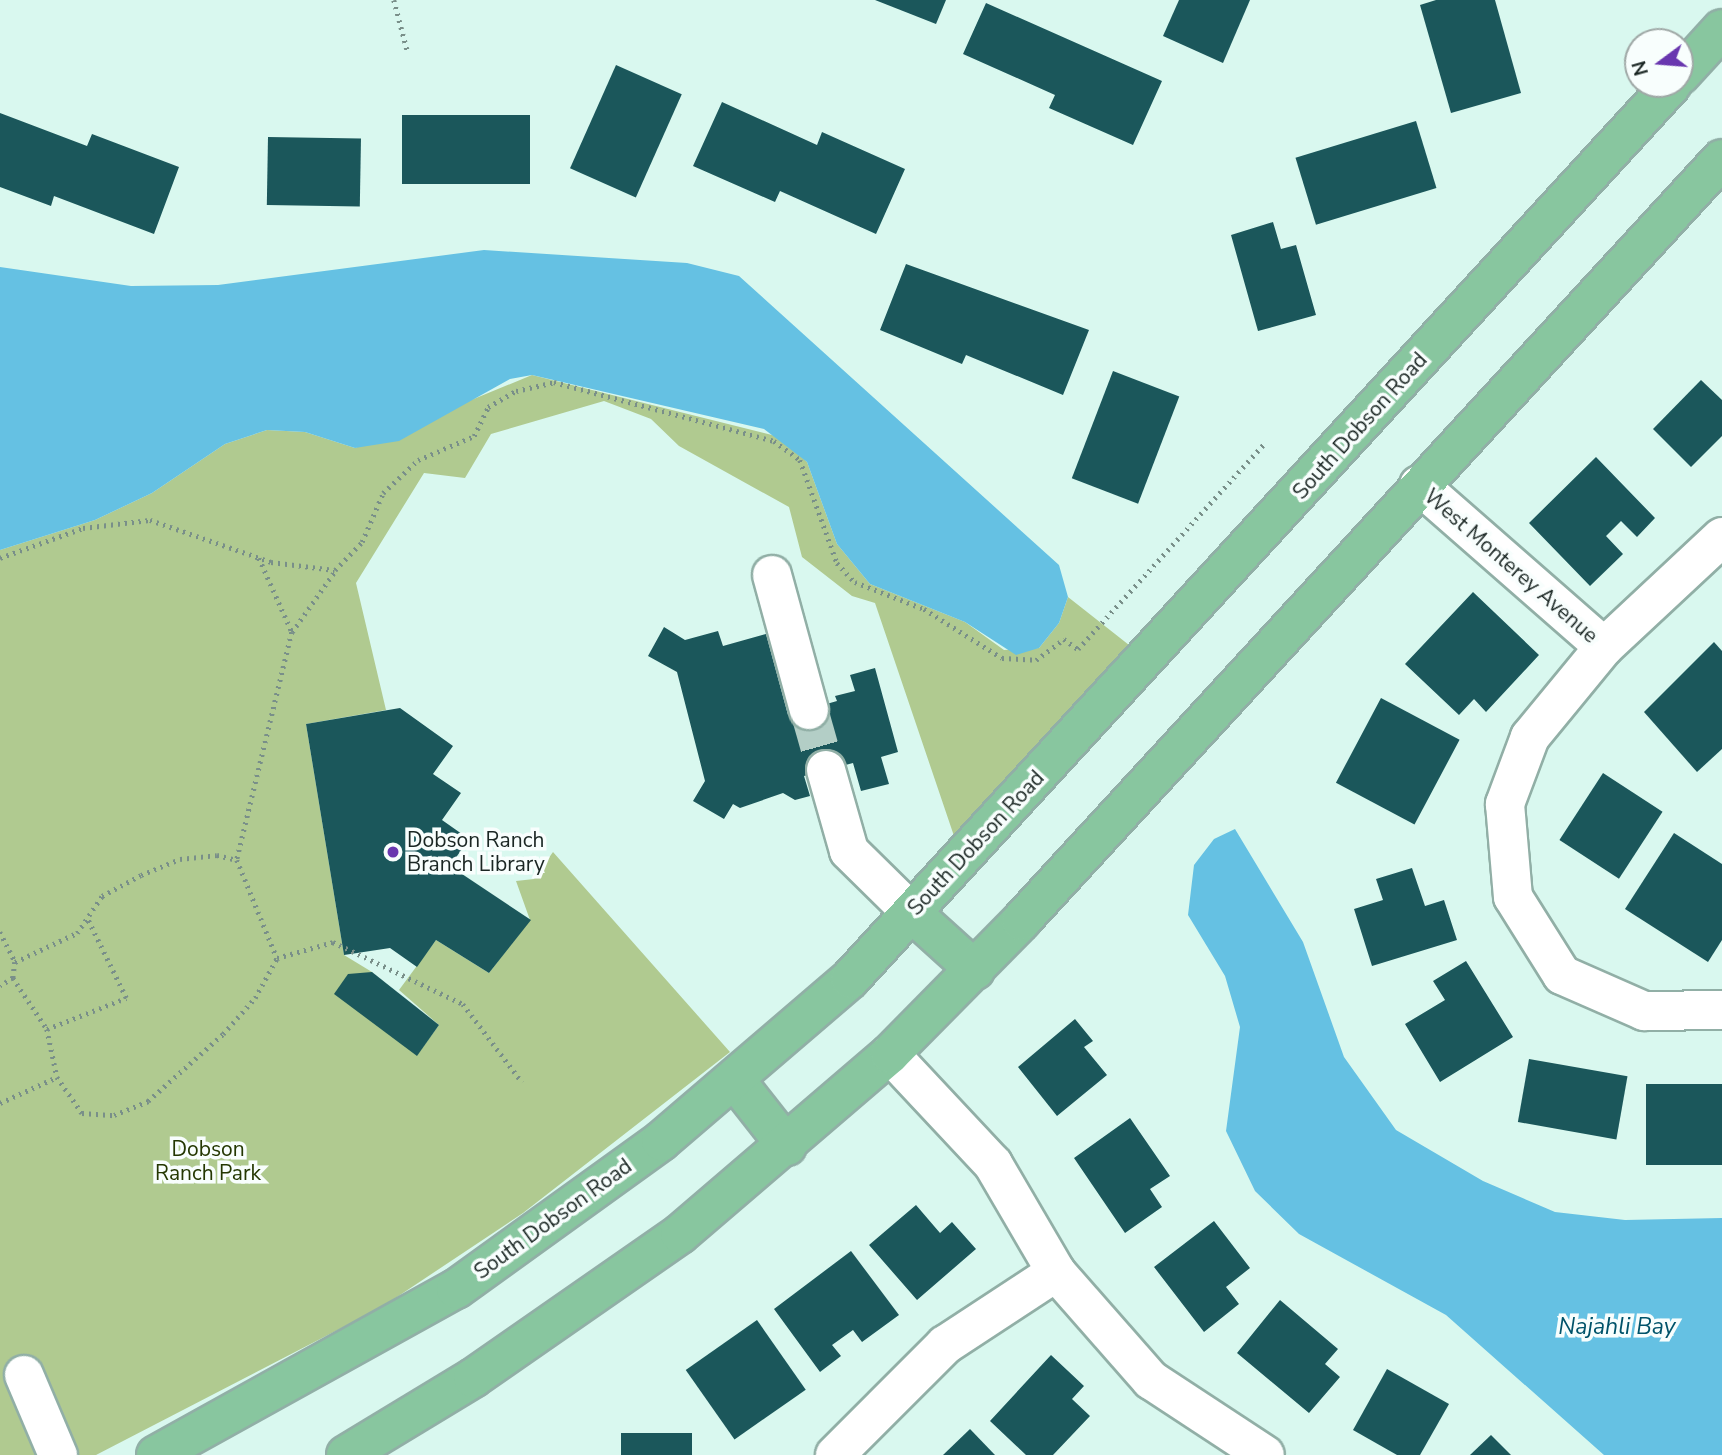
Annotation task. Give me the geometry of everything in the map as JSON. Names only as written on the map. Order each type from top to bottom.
[{"type":"main road","points":[[1694,60],[1722,29]]},
{"type":"main road","name":"South Dobson Road","points":[[156,1455],[456,1289],[735,1080],[850,979],[1659,98]]},
{"type":"main road","points":[[346,1455],[581,1304],[788,1146],[890,1054],[975,970],[1722,159]]},
{"type":"main road","points":[[912,913],[975,970]]},
{"type":"main road","points":[[735,1080],[788,1146]]},
{"type":"street","name":"West Monterey Avenue","points":[[1419,485],[1604,648]]},
{"type":"street","points":[[1722,537],[1604,648],[1530,737],[1493,832],[1513,897],[1562,975],[1644,1011],[1722,1010]]},
{"type":"street","points":[[772,575],[809,709]]},
{"type":"street","points":[[825,770],[849,851],[912,913]]},
{"type":"street","points":[[890,1054],[993,1164],[1056,1272],[1151,1380],[1265,1455]]},
{"type":"street","points":[[835,1455],[946,1345],[1056,1272]]},
{"type":"street","points":[[24,1375],[58,1455]]},
{"type":"path","points":[[394,0],[408,53]]},
{"type":"path","points":[[277,958],[237,860],[292,632],[335,570],[362,542],[383,493],[418,460],[474,436],[488,407],[507,396],[554,382],[774,440],[800,460],[837,563],[855,582],[925,609],[1002,658],[1036,660],[1064,639],[1078,649],[1264,444]]},
{"type":"path","points":[[0,558],[83,528],[150,520],[259,557],[335,570]]},
{"type":"path","points":[[259,557],[292,632]]},
{"type":"path","points":[[15,962],[77,933],[102,896],[180,859],[217,855],[237,860]]},
{"type":"path","points":[[47,1029],[126,998],[87,918]]},
{"type":"path","points":[[0,932],[15,962],[13,978],[47,1029],[57,1077],[82,1113],[114,1115],[148,1101],[223,1034],[255,998],[277,958],[333,942],[463,1004],[522,1082]]},
{"type":"path","points":[[0,986],[13,978]]},
{"type":"path","points":[[0,1103],[57,1077]]},
{"type":"green space","name":"Dobson Ranch Park","points":[[532,375],[780,437],[807,462],[837,544],[870,584],[965,622],[1004,650],[1039,648],[1059,623],[1068,597],[1129,645],[954,836],[875,603],[852,596],[802,557],[789,507],[679,446],[651,419],[604,401],[491,434],[465,478],[424,473],[356,583],[386,710],[306,724],[344,955],[372,972],[417,1055],[439,1025],[399,990],[436,940],[489,973],[530,920],[516,881],[534,879],[553,852],[730,1052],[523,1213],[382,1307],[96,1455],[0,1455],[0,550],[95,520],[152,493],[225,444],[267,430],[305,432],[355,448]]},
{"type":"water","points":[[484,250],[687,263],[739,276],[1059,565],[1068,597],[1059,623],[1039,648],[1016,655],[965,622],[870,584],[837,544],[807,462],[764,429],[532,375],[510,379],[399,441],[355,448],[305,432],[267,430],[225,444],[152,493],[95,520],[0,550],[0,267],[131,286],[218,285]]},
{"type":"water","name":"Najahli Bay","points":[[1235,829],[1303,942],[1344,1057],[1396,1130],[1483,1181],[1555,1212],[1625,1220],[1722,1218],[1722,1455],[1604,1455],[1446,1315],[1299,1234],[1255,1191],[1226,1131],[1240,1027],[1225,976],[1188,915],[1194,865],[1214,839]]},
{"type":"building","points":[[875,0],[946,0],[936,24]]},
{"type":"building","points":[[1179,0],[1250,0],[1223,63],[1163,36]]},
{"type":"building","points":[[1436,0],[1495,0],[1521,93],[1451,113],[1420,5]]},
{"type":"building","points":[[986,3],[1162,81],[1133,145],[1049,108],[1055,95],[963,54]]},
{"type":"building","points":[[616,65],[682,94],[636,198],[570,168]]},
{"type":"building","points":[[722,102],[817,145],[822,132],[905,169],[876,234],[780,191],[775,202],[693,166]]},
{"type":"building","points":[[0,113],[87,146],[92,134],[179,167],[154,234],[54,196],[51,206],[0,187]]},
{"type":"building","points":[[402,115],[530,115],[530,184],[402,184]]},
{"type":"building","points":[[1416,121],[1436,188],[1316,225],[1296,158]]},
{"type":"building","points":[[268,137],[361,139],[360,207],[267,205]]},
{"type":"building","points":[[1273,222],[1281,249],[1296,245],[1316,315],[1258,331],[1231,235]]},
{"type":"building","points":[[906,264],[1089,330],[1063,395],[966,355],[962,364],[880,330]]},
{"type":"building","points":[[1113,371],[1179,396],[1138,504],[1072,478]]},
{"type":"building","points":[[1701,380],[1722,400],[1722,436],[1691,467],[1653,429]]},
{"type":"building","points":[[1596,457],[1655,518],[1637,537],[1621,521],[1606,536],[1623,554],[1590,586],[1529,523]]},
{"type":"building","points":[[1473,592],[1539,655],[1486,712],[1474,699],[1459,715],[1405,664]]},
{"type":"building","points":[[664,627],[685,640],[718,631],[723,646],[766,634],[788,715],[837,701],[835,696],[855,691],[850,675],[875,668],[898,752],[881,757],[889,784],[861,791],[853,763],[804,776],[810,796],[795,800],[783,793],[740,808],[733,804],[724,819],[693,801],[705,781],[677,672],[648,656]]},
{"type":"building","points":[[1714,642],[1722,651],[1722,749],[1697,772],[1644,712]]},
{"type":"building","points":[[1381,698],[1460,740],[1415,825],[1336,783]]},
{"type":"building","name":"Dobson Ranch Branch Library","points":[[400,708],[453,746],[433,774],[461,793],[442,820],[469,839],[450,866],[531,920],[489,973],[436,940],[417,967],[390,948],[344,955],[306,724]]},
{"type":"building","points":[[1603,773],[1663,812],[1619,879],[1559,840]]},
{"type":"building","points":[[1674,833],[1722,864],[1722,940],[1708,962],[1625,909]]},
{"type":"building","points":[[1412,868],[1425,906],[1444,900],[1457,940],[1372,966],[1354,909],[1383,900],[1376,879]]},
{"type":"building","points":[[1466,961],[1513,1037],[1440,1082],[1405,1024],[1445,1000],[1433,981]]},
{"type":"building","points":[[372,972],[439,1025],[417,1056],[334,994],[348,974]]},
{"type":"building","points":[[1075,1019],[1093,1041],[1084,1047],[1107,1075],[1057,1116],[1018,1067]]},
{"type":"building","points":[[1529,1059],[1627,1076],[1616,1139],[1518,1122]]},
{"type":"building","points":[[1646,1084],[1722,1084],[1722,1165],[1646,1165]]},
{"type":"building","points":[[1130,1118],[1170,1176],[1150,1189],[1162,1207],[1125,1233],[1074,1158]]},
{"type":"building","points":[[916,1205],[940,1233],[952,1222],[976,1249],[917,1300],[869,1245]]},
{"type":"building","points":[[1214,1221],[1250,1268],[1226,1287],[1239,1304],[1204,1332],[1154,1267]]},
{"type":"building","points":[[851,1251],[899,1315],[862,1342],[853,1330],[832,1345],[841,1356],[820,1372],[774,1309]]},
{"type":"building","points":[[1280,1300],[1338,1349],[1325,1364],[1340,1377],[1309,1413],[1237,1353]]},
{"type":"building","points":[[757,1320],[806,1390],[734,1440],[686,1370]]},
{"type":"building","points":[[1051,1355],[1084,1386],[1072,1399],[1090,1416],[1053,1455],[1026,1455],[990,1421]]},
{"type":"building","points":[[1387,1369],[1449,1404],[1420,1455],[1397,1455],[1353,1430]]},
{"type":"building","points":[[970,1429],[995,1455],[943,1455]]},
{"type":"building","points":[[621,1433],[692,1433],[692,1455],[621,1455]]},
{"type":"building","points":[[1491,1435],[1511,1455],[1470,1455]]},
{"type":"tunnel","points":[[809,710],[826,770]]},
{"type":"place","name":"Dobson Ranch Branch Library","points":[[393,852]]}]
